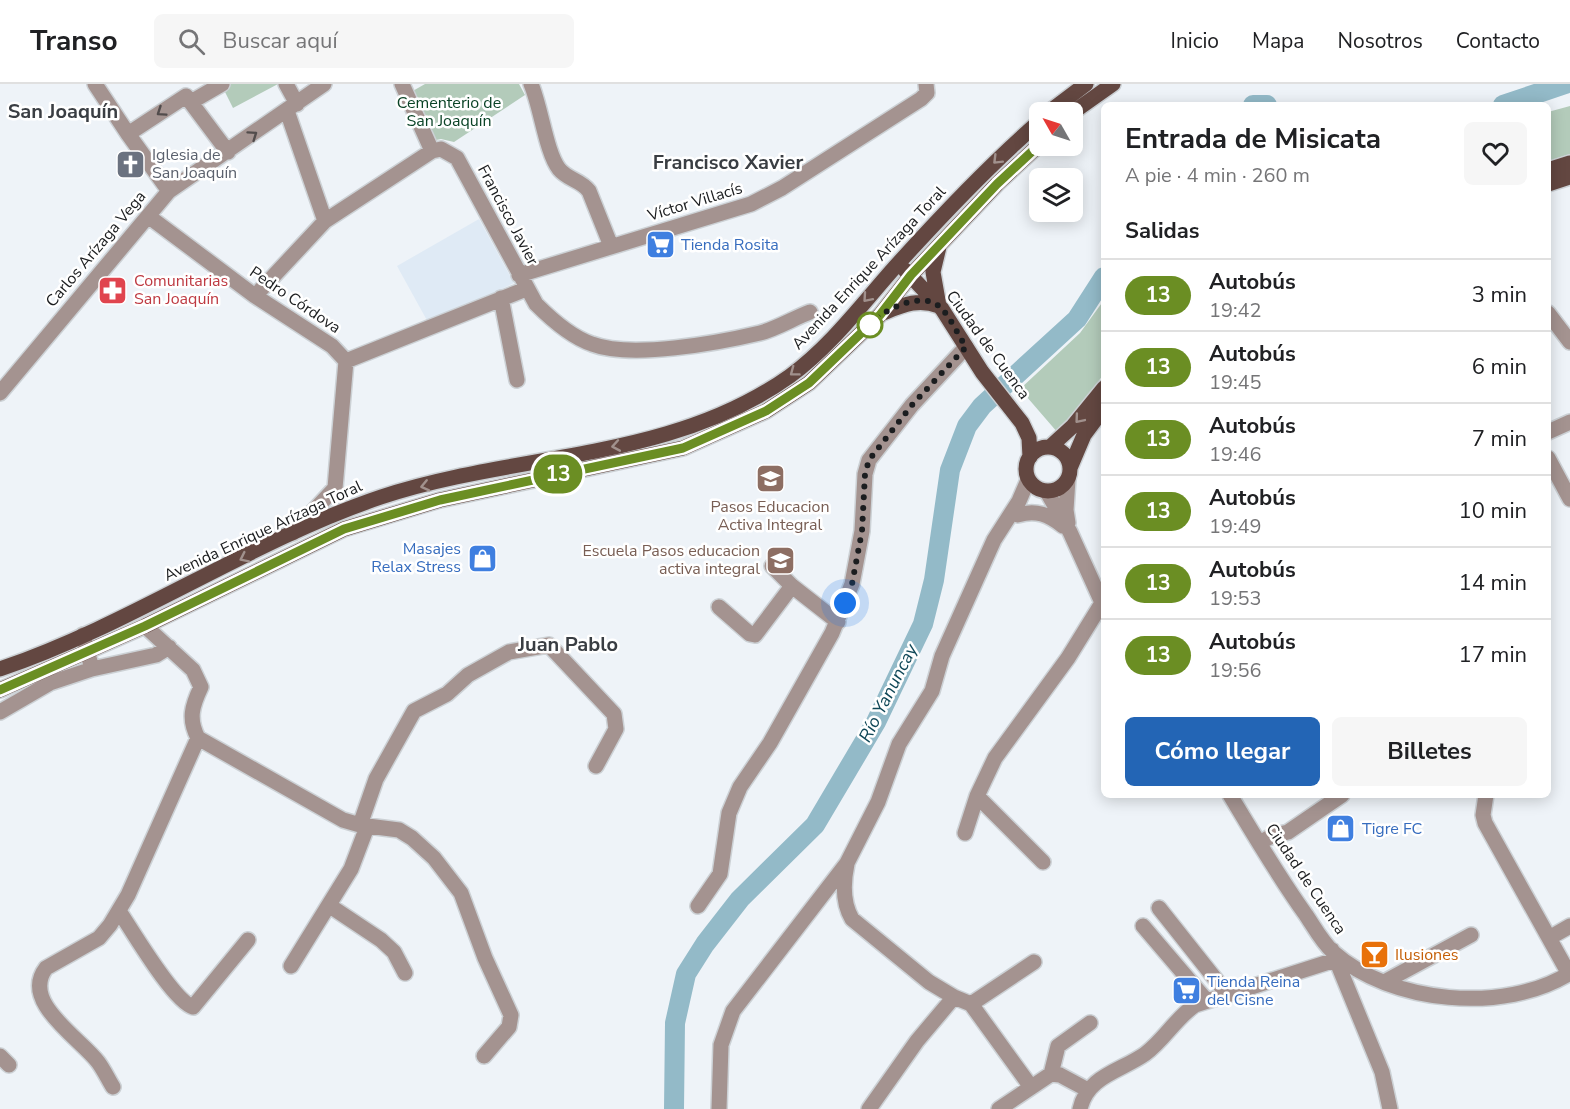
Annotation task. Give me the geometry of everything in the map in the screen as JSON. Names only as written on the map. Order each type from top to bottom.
[{"type":"main road","points":[[1062,102],[1086,84]]},
{"type":"main road","points":[[1083,105],[1113,84]]},
{"type":"main road","name":"Avenida Enrique Arízaga Toral","points":[[0,669],[83,635],[291,535],[383,496],[510,466],[638,442],[683,430],[765,392],[816,354],[932,225],[1029,132]]},
{"type":"main road","name":"Avenida Enrique Arízaga Toral","points":[[0,690],[145,626],[306,546],[377,517],[492,488],[683,448],[766,411],[809,383],[880,315],[911,275],[997,184],[1029,154]]},
{"type":"main road","points":[[1551,169],[1570,163]]},
{"type":"main road","points":[[1551,183],[1570,177]]},
{"type":"main road","points":[[880,315],[914,302],[922,301],[939,306],[933,272],[935,256],[940,245]]},
{"type":"main road","name":"Ciudad de Cuenca","points":[[898,264],[939,306],[982,372],[1020,421],[1048,447]]},
{"type":"main road","points":[[1101,392],[1073,426],[1048,447],[1037,450],[1030,457],[1026,468],[1028,480],[1045,491],[1059,488],[1069,474],[1084,435],[1101,412]]},
{"type":"main road","name":"Ciudad de Cuenca","points":[[1020,421],[1029,438],[1030,457]]},
{"type":"main road","points":[[1048,447],[1066,456],[1069,474]]},
{"type":"street","points":[[95,84],[169,191]]},
{"type":"street","points":[[128,134],[190,94],[222,84]]},
{"type":"street","points":[[286,84],[325,221]]},
{"type":"street","name":"Carlos Arízaga Vega","points":[[0,393],[169,191],[324,84]]},
{"type":"street","points":[[255,296],[325,221],[432,151],[402,84]]},
{"type":"street","points":[[531,84],[555,161],[566,176],[579,181],[589,191],[611,246]]},
{"type":"street","name":"Víctor Villacís","points":[[346,361],[501,298],[523,282],[611,246],[751,204],[782,188],[926,89]]},
{"type":"street","points":[[190,94],[228,152]]},
{"type":"street","name":"Francisco Javier","points":[[432,151],[441,149],[449,151],[457,158],[523,282],[550,318],[591,344],[615,350],[662,348],[763,333],[810,312]]},
{"type":"street","name":"Pedro Córdova","points":[[148,216],[255,296],[332,346],[346,361]]},
{"type":"street","points":[[501,298],[517,380]]},
{"type":"street","points":[[1551,317],[1570,342]]},
{"type":"street","points":[[698,906],[720,874],[729,813],[740,787],[770,743],[838,622],[854,573],[862,531],[865,474],[869,460],[912,405],[966,347]]},
{"type":"street","points":[[291,535],[335,488],[346,361]]},
{"type":"street","points":[[1551,431],[1570,422]]},
{"type":"street","points":[[1551,464],[1570,499]]},
{"type":"street","points":[[1069,474],[1066,510],[1070,532]]},
{"type":"street","points":[[1012,520],[1028,480]]},
{"type":"street","points":[[719,1109],[721,1045],[734,1011],[848,863],[878,802],[899,744],[932,691],[942,656],[993,540],[1045,491],[1070,532],[1101,601]]},
{"type":"street","points":[[1012,520],[1035,512],[1045,514],[1070,532]]},
{"type":"street","points":[[772,566],[792,586],[838,622]]},
{"type":"street","points":[[720,607],[750,634],[755,635],[792,586]]},
{"type":"street","points":[[965,833],[977,796],[995,758],[1101,608]]},
{"type":"street","points":[[145,626],[193,670],[201,687],[192,705],[191,724],[198,738],[343,820],[364,826],[399,830],[412,838],[434,858],[461,893],[485,958],[512,1015],[509,1027],[484,1056]]},
{"type":"street","points":[[83,635],[92,669]]},
{"type":"street","points":[[291,966],[330,906],[351,868],[376,779],[414,711],[447,694],[468,675],[509,652],[549,645],[614,714],[616,729],[596,766]]},
{"type":"street","points":[[0,712],[50,683],[92,669],[156,655],[169,647]]},
{"type":"street","points":[[112,1087],[98,1062],[54,1018],[38,985],[46,968],[99,938],[119,911],[198,738]]},
{"type":"street","points":[[977,796],[1043,862]]},
{"type":"street","name":"Ciudad de Cuenca","points":[[1232,798],[1291,894],[1333,955],[1359,969],[1412,992],[1444,998],[1499,999],[1569,973]]},
{"type":"street","points":[[1259,843],[1272,836],[1288,832],[1338,798]]},
{"type":"street","points":[[1486,798],[1483,815],[1485,823],[1569,973]]},
{"type":"street","points":[[848,863],[844,892],[847,911],[852,919],[929,982],[971,1004],[1031,1087]]},
{"type":"street","points":[[330,906],[381,940],[394,952],[405,974]]},
{"type":"street","points":[[1163,908],[1231,994]]},
{"type":"street","points":[[119,911],[148,958],[188,1006],[193,1007],[248,940]]},
{"type":"street","points":[[1143,926],[1207,1001]]},
{"type":"street","points":[[1549,938],[1570,926]]},
{"type":"street","points":[[1386,981],[1470,934]]},
{"type":"street","points":[[1080,1109],[1088,1090],[1107,1073],[1144,1054],[1182,1014],[1195,1005],[1231,994],[1333,955],[1382,1072],[1390,1109]]},
{"type":"street","points":[[971,1004],[1034,962]]},
{"type":"street","points":[[869,1109],[916,1041],[954,997]]},
{"type":"street","points":[[1051,1074],[1058,1046],[1090,1023]]},
{"type":"street","points":[[999,1109],[1051,1074],[1060,1075],[1088,1090]]},
{"type":"shaded area","points":[[479,219],[514,283],[429,324],[397,266]]},
{"type":"green space","points":[[226,84],[278,84],[233,108],[222,86]]},
{"type":"green space","name":"Cementerio de San Joaquín","points":[[425,84],[519,84],[525,95],[454,142],[441,139],[431,141],[411,92]]},
{"type":"green space","points":[[1570,106],[1570,154],[1551,160],[1551,111]]},
{"type":"green space","points":[[1101,304],[1101,378],[1058,433],[1020,389],[1080,333]]},
{"type":"waterway","name":"Río Yanuncay","points":[[1512,102],[1565,84]]},
{"type":"waterway","name":"Río Yanuncay","points":[[674,1109],[675,1023],[686,974],[705,944],[740,899],[815,825],[876,722],[923,624],[934,580],[950,470],[967,426],[982,406],[1077,319],[1101,282]]},
{"type":"bus line","name":"13","points":[[0,690],[145,626],[344,529],[377,517],[440,500],[683,448],[766,411],[809,383],[880,315],[911,275],[997,184],[1029,154]]},
{"type":"place","name":"Iglesia de San Joaquín","points":[[131,164]]},
{"type":"place","name":"Tienda Rosita","points":[[660,245]]},
{"type":"place","name":"Comunitarias San Joaquín","points":[[113,290]]},
{"type":"place","name":"Pasos Educacion Activa Integral","points":[[770,479]]},
{"type":"place","name":"Masajes Relax Stress","points":[[482,558]]},
{"type":"place","name":"Escuela Pasos educacion activa integral","points":[[781,560]]},
{"type":"place","name":"Tigre FC","points":[[1341,829]]},
{"type":"place","name":"Ilusiones","points":[[1374,955]]},
{"type":"place","name":"Tienda Reina del Cisne","points":[[1186,991]]},
{"type":"district","name":"San Joaquín","points":[[63,111]]},
{"type":"district","name":"Francisco Xavier","points":[[728,162]]},
{"type":"district","name":"Juan Pablo","points":[[568,644]]},
{"type":"route","points":[[845,603],[852,584],[862,531],[865,474],[869,460],[912,405],[966,347],[942,309],[928,302],[902,305],[880,315],[870,325]]}]
